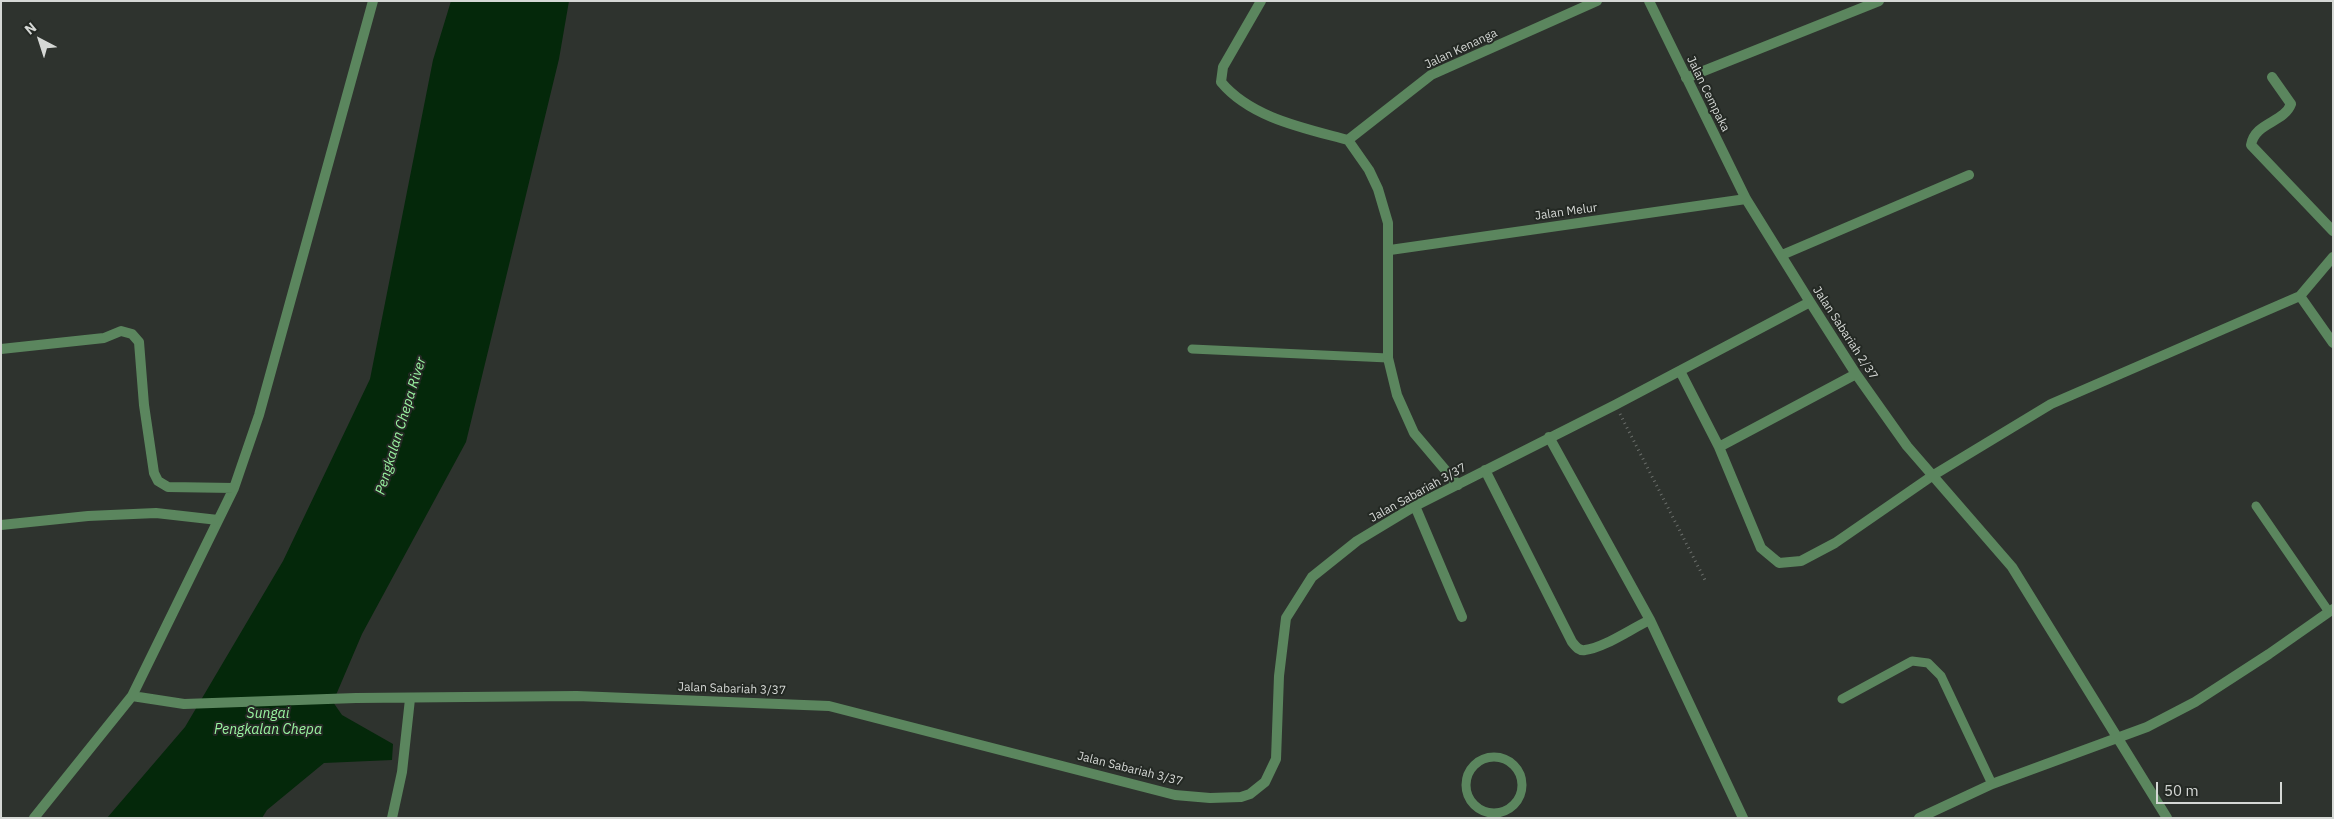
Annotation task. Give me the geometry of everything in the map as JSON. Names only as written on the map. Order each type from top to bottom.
[{"type":"street","points":[[34,818],[132,696],[234,488],[259,415],[373,1]]},
{"type":"street","points":[[1261,1],[1222,67],[1221,82],[1242,100],[1287,123],[1348,140],[1369,170],[1378,189],[1388,223],[1390,250],[1388,358],[1397,395],[1414,433],[1458,484]]},
{"type":"street","name":"Jalan Kenanga","points":[[1348,140],[1431,75],[1596,1]]},
{"type":"street","name":"Jalan Cempaka","points":[[1649,1],[1746,199]]},
{"type":"street","points":[[1686,78],[1879,1]]},
{"type":"street","points":[[2272,76],[2291,104],[2288,111],[2266,124],[2253,136],[2251,144],[2258,154],[2333,231]]},
{"type":"street","points":[[1782,255],[1969,175]]},
{"type":"street","name":"Jalan Melur","points":[[1390,250],[1746,199]]},
{"type":"street","name":"Jalan Sabariah 2/37","points":[[1746,199],[1856,374],[1906,446],[2012,567],[2167,818]]},
{"type":"street","points":[[1680,372],[1719,447],[1761,548],[1779,563],[1801,561],[1835,543],[1932,476],[2051,404],[2300,296],[2333,257]]},
{"type":"street","points":[[2300,296],[2333,343]]},
{"type":"street","name":"Jalan Sabariah 3/37","points":[[132,696],[184,704],[356,698],[578,696],[829,706],[1175,795],[1210,798],[1240,797],[1250,794],[1265,782],[1276,759],[1279,676],[1286,618],[1312,576],[1357,541],[1415,506],[1680,372],[1810,302]]},
{"type":"street","points":[[1,349],[104,338],[121,331],[132,334],[139,342],[144,405],[154,473],[158,481],[168,487],[234,488]]},
{"type":"street","points":[[1719,447],[1856,374]]},
{"type":"street","points":[[1549,437],[1650,620],[1743,818]]},
{"type":"street","points":[[1485,470],[1572,642],[1578,649],[1585,650],[1606,642],[1650,620]]},
{"type":"street","points":[[1415,506],[1462,617]]},
{"type":"street","points":[[1,525],[88,516],[156,513],[218,520]]},
{"type":"street","points":[[1919,818],[1992,784],[2147,727],[2195,702],[2331,610]]},
{"type":"street","points":[[392,818],[402,772],[410,698]]},
{"type":"lane","points":[[1192,350],[1388,358]]},
{"type":"lane","points":[[2256,506],[2331,610]]},
{"type":"lane","points":[[1842,699],[1912,661],[1928,663],[1941,676],[1992,784]]},
{"type":"lane","points":[[1492,756],[1503,757],[1512,762],[1520,772],[1523,784],[1521,794],[1514,805],[1493,816],[1473,805],[1466,795],[1465,784],[1469,770],[1479,760],[1492,756]]},
{"type":"path","points":[[1615,405],[1706,582]]},
{"type":"water","name":"Sungai Pengkalan Chepa","points":[[451,1],[569,1],[559,59],[466,442],[362,634],[333,702],[342,715],[393,744],[392,760],[324,763],[267,810],[262,818],[107,818],[185,727],[283,561],[370,379],[433,60]]},
{"type":"water label","name":"Pengkalan Chepa River","points":[[401,426]]}]
